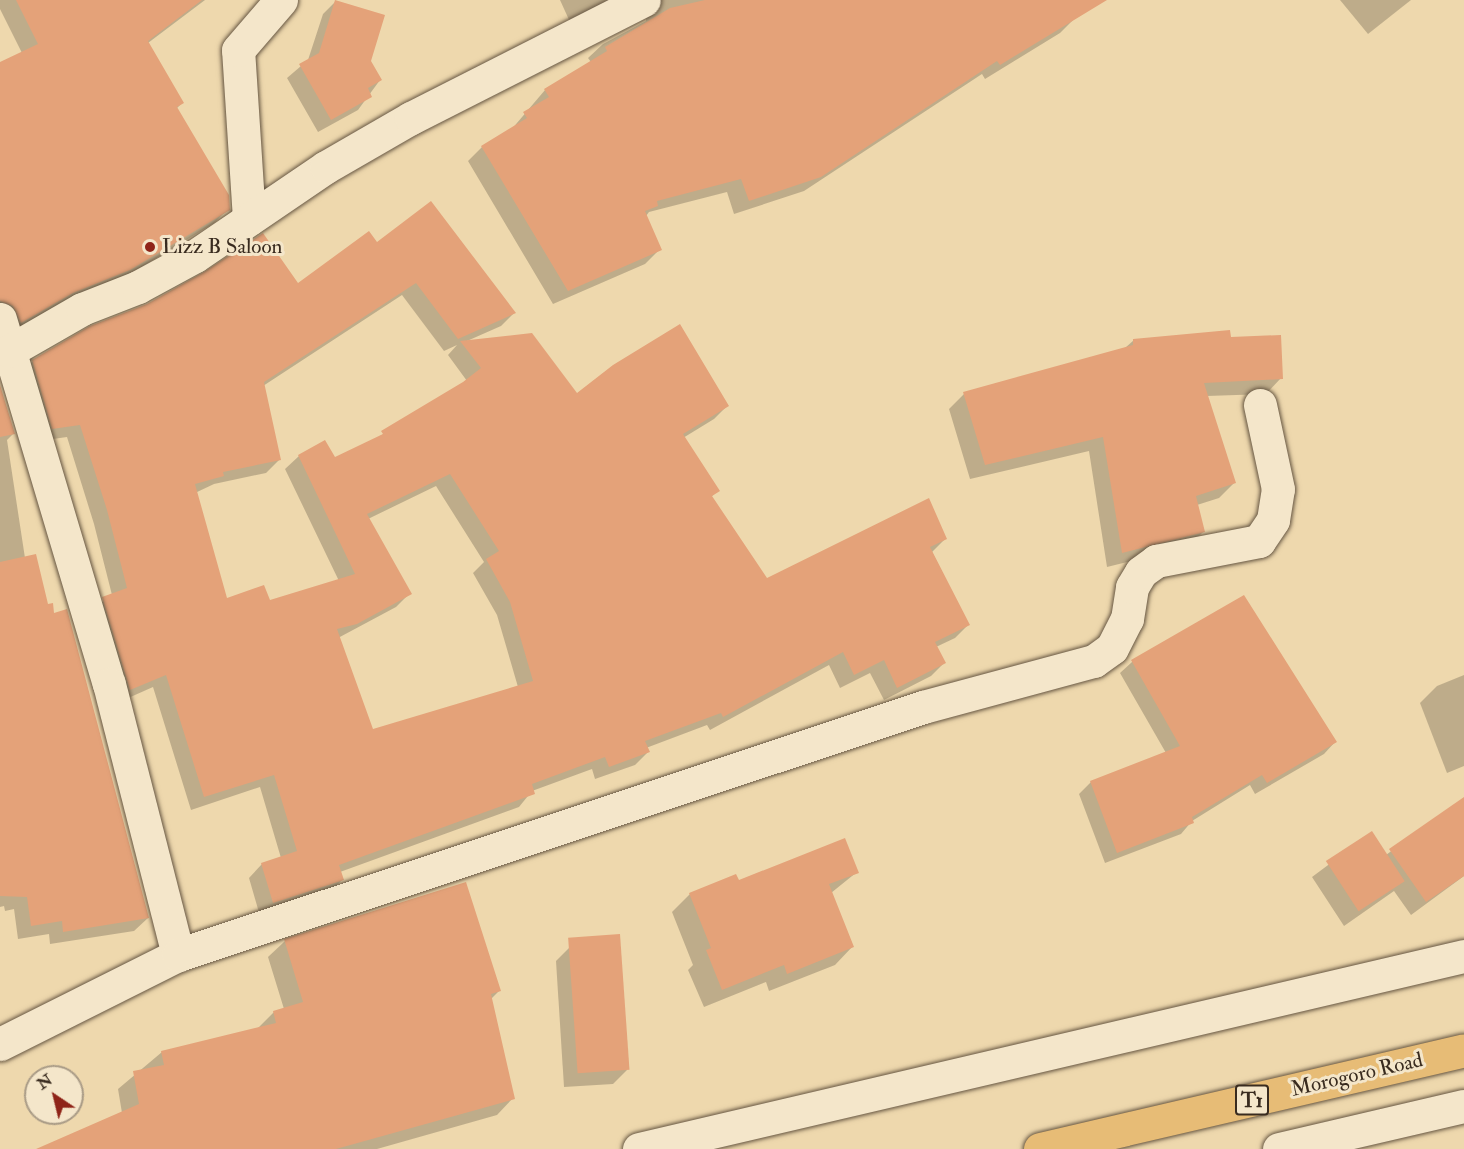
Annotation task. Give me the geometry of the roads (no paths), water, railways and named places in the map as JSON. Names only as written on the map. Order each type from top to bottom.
[{"type":"highway","name":"Morogoro Road","points":[[1040,1149],[1464,1050]]},
{"type":"street","points":[[249,219],[238,50],[281,0]]},
{"type":"street","points":[[9,351],[82,309],[138,287],[411,118],[581,36],[644,0]]},
{"type":"street","points":[[0,319],[109,684],[178,955]]},
{"type":"street","points":[[0,1044],[178,955],[923,707],[1094,661],[1112,648],[1127,619],[1132,587],[1141,572],[1156,561],[1259,541],[1273,520],[1278,489],[1260,405]]},
{"type":"street","points":[[639,1149],[1464,956]]},
{"type":"street","points":[[1279,1149],[1464,1106]]},
{"type":"place","name":"Lizz B Saloon","points":[[150,247]]}]
